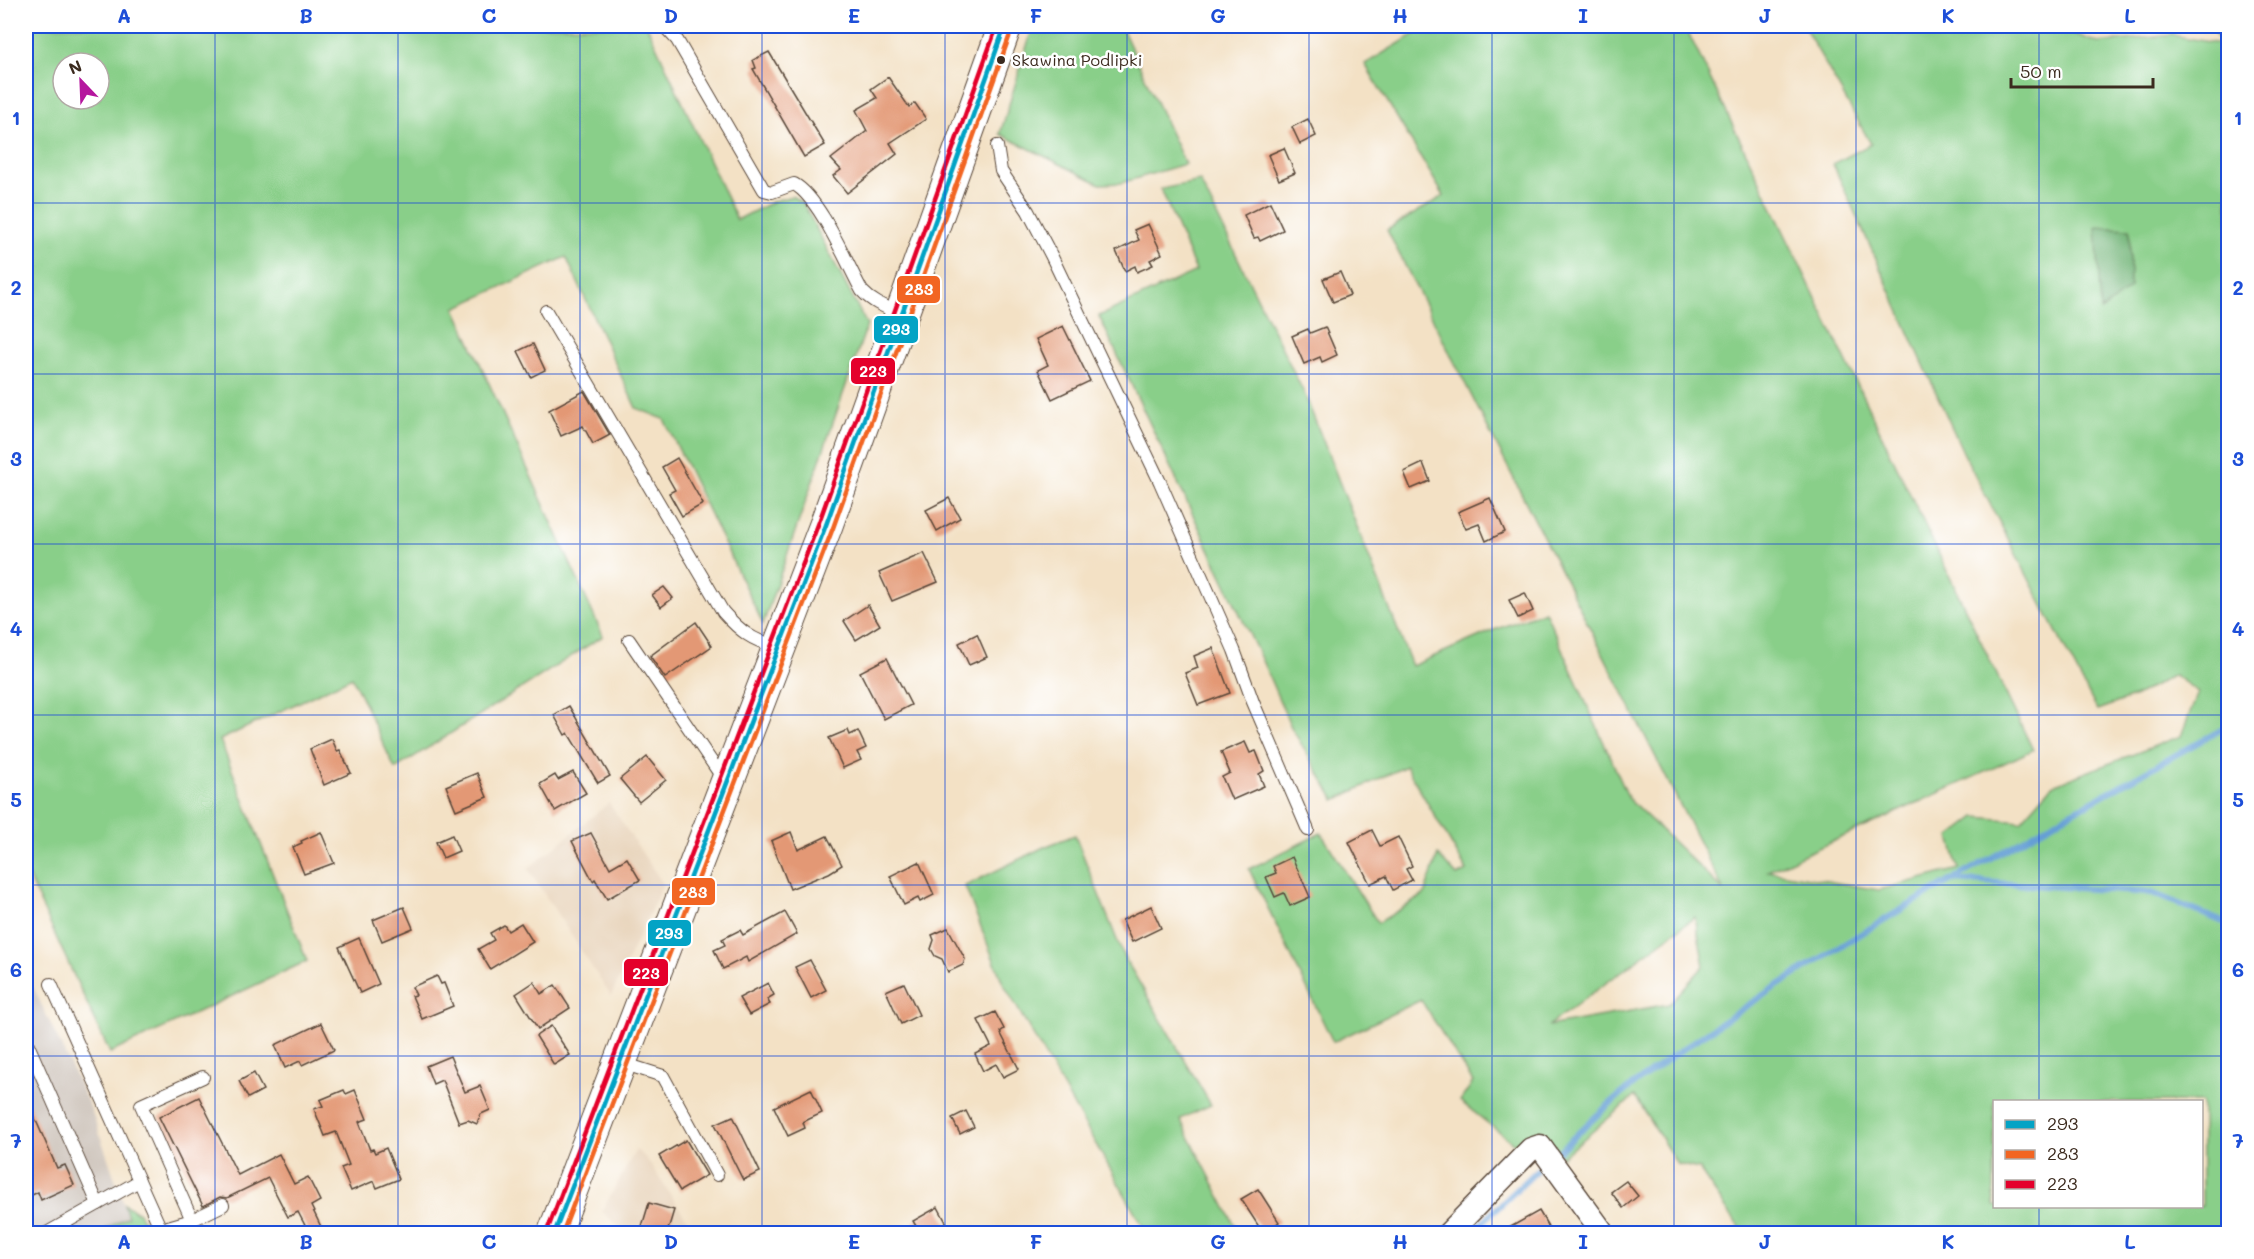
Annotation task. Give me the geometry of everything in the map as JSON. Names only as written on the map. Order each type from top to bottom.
[{"type":"main road","points":[[554,1233],[780,646],[903,314],[1005,26]]},
{"type":"street","points":[[1449,1233],[1531,1149],[1540,1146],[1604,1233]]},
{"type":"lane","points":[[664,26],[677,40],[764,190],[772,192],[794,184],[804,190],[820,212],[862,291],[880,306],[903,314]]},
{"type":"lane","points":[[997,146],[1001,171],[1028,212],[1051,255],[1160,482],[1234,650],[1253,702],[1308,830]]},
{"type":"lane","points":[[546,311],[723,612],[736,627],[750,637],[765,645],[780,646]]},
{"type":"lane","points":[[629,639],[727,785]]},
{"type":"lane","points":[[51,984],[162,1231],[192,1220],[223,1204]]},
{"type":"lane","points":[[26,1040],[98,1204]]},
{"type":"lane","points":[[620,1062],[663,1076],[717,1175]]},
{"type":"lane","points":[[192,1220],[141,1105],[203,1077]]},
{"type":"lane","points":[[45,1233],[139,1181]]},
{"type":"shaded area","points":[[609,803],[663,884],[611,996],[528,869]]},
{"type":"shaded area","points":[[26,972],[91,1109],[128,1217],[98,1233],[26,1233]]},
{"type":"shaded area","points":[[636,1150],[646,1158],[696,1233],[625,1233],[602,1211]]},
{"type":"green space","points":[[26,26],[647,26],[737,220],[774,201],[792,196],[803,203],[867,325],[763,624],[664,419],[636,408],[566,257],[455,308],[603,636],[395,769],[352,677],[220,740],[307,961],[110,1053],[26,872]]},
{"type":"green space","points":[[1033,26],[1121,26],[1185,164],[1121,183],[1100,184],[1000,134]]},
{"type":"green space","points":[[1428,26],[1685,26],[2033,750],[1768,871],[1879,890],[1959,869],[1950,837],[1976,817],[2021,821],[2053,785],[2181,736],[2198,692],[2174,675],[2136,696],[2097,710],[1963,452],[1833,164],[1871,144],[1804,26],[1891,26],[1899,35],[1937,26],[2045,26],[2061,29],[2098,43],[2172,35],[2220,44],[2212,26],[2228,26],[2228,1233],[1743,1233],[1699,1169],[1677,1164],[1635,1096],[1562,1157],[1542,1130],[1517,1146],[1460,1101],[1473,1082],[1421,1000],[1333,1042],[1249,869],[1321,833],[1378,923],[1424,895],[1438,855],[1457,876],[1467,871],[1406,766],[1335,800],[1291,727],[1099,316],[1196,271],[1161,189],[1200,181],[1305,395],[1412,666],[1494,630],[1545,611],[1629,799],[1724,891],[1387,230],[1444,196],[1365,64]],"holes":[[[1695,917],[1704,966],[1669,1004],[1548,1026]]]},
{"type":"green space","points":[[2096,227],[2130,229],[2130,288],[2101,311]]},
{"type":"green space","points":[[1075,835],[1123,955],[1211,1105],[1180,1119],[1239,1233],[1147,1233],[1002,981],[965,886],[1044,847]]},
{"type":"green space","points":[[124,1204],[139,1213],[150,1233],[98,1233],[128,1217]]},
{"type":"building","points":[[769,52],[825,145],[804,157],[753,69],[756,68],[753,60]]},
{"type":"building","points":[[888,77],[909,107],[915,103],[926,119],[890,143],[897,154],[847,193],[833,176],[841,170],[831,159],[867,131],[856,110],[877,98],[871,89]]},
{"type":"building","points":[[1308,119],[1316,136],[1300,144],[1292,127]]},
{"type":"building","points":[[1284,148],[1295,173],[1279,180],[1268,155]]},
{"type":"building","points":[[1270,202],[1283,230],[1260,241],[1258,237],[1254,238],[1244,215]]},
{"type":"building","points":[[1148,224],[1162,254],[1150,260],[1153,265],[1137,272],[1135,266],[1125,271],[1116,251],[1139,240],[1134,230]]},
{"type":"building","points":[[1340,272],[1350,295],[1333,302],[1323,279]]},
{"type":"building","points":[[1063,326],[1090,381],[1052,399],[1038,370],[1048,365],[1036,339]]},
{"type":"building","points":[[1325,327],[1337,355],[1322,362],[1320,357],[1304,364],[1292,336],[1308,329],[1310,333]]},
{"type":"building","points":[[533,344],[545,370],[531,377],[518,351]]},
{"type":"building","points":[[584,391],[610,435],[593,444],[583,426],[561,436],[549,410]]},
{"type":"building","points":[[677,458],[703,504],[682,516],[669,493],[675,490],[662,467]]},
{"type":"building","points":[[1423,463],[1430,481],[1411,489],[1404,472]]},
{"type":"building","points":[[949,498],[960,518],[937,531],[926,510]]},
{"type":"building","points":[[1490,498],[1505,532],[1486,541],[1479,524],[1466,529],[1458,512]]},
{"type":"building","points":[[924,553],[938,582],[892,601],[879,573]]},
{"type":"building","points":[[664,587],[673,598],[661,607],[652,595]]},
{"type":"building","points":[[1525,593],[1533,611],[1518,618],[1509,600]]},
{"type":"building","points":[[868,605],[880,625],[856,640],[844,621]]},
{"type":"building","points":[[696,622],[712,646],[665,678],[650,656]]},
{"type":"building","points":[[977,634],[987,657],[969,665],[959,643]]},
{"type":"building","points":[[1213,648],[1230,693],[1198,705],[1185,673],[1198,668],[1194,656]]},
{"type":"building","points":[[887,658],[911,705],[884,719],[860,672]]},
{"type":"building","points":[[569,706],[610,776],[598,783],[568,733],[565,735],[554,715]]},
{"type":"building","points":[[848,730],[850,735],[858,731],[866,748],[857,752],[861,760],[843,768],[829,738]]},
{"type":"building","points":[[332,739],[351,773],[324,785],[310,749]]},
{"type":"building","points":[[1245,742],[1250,753],[1256,751],[1264,771],[1259,774],[1264,786],[1232,800],[1222,777],[1230,773],[1221,752]]},
{"type":"building","points":[[647,757],[666,780],[639,802],[620,779]]},
{"type":"building","points":[[573,772],[586,793],[555,811],[540,784],[555,775],[558,780]]},
{"type":"building","points":[[477,773],[487,797],[456,810],[446,786]]},
{"type":"building","points":[[1372,830],[1380,846],[1398,837],[1412,866],[1406,869],[1412,880],[1393,890],[1386,876],[1370,884],[1349,842]]},
{"type":"building","points":[[321,832],[334,863],[304,874],[293,847]]},
{"type":"building","points":[[791,832],[798,850],[827,836],[842,865],[829,873],[790,889],[771,841]]},
{"type":"building","points":[[591,833],[610,868],[627,858],[640,880],[607,899],[595,879],[593,881],[572,841]]},
{"type":"building","points":[[452,835],[459,851],[443,858],[436,842]]},
{"type":"building","points":[[1292,857],[1310,897],[1290,906],[1284,893],[1275,897],[1266,877],[1276,873],[1273,866]]},
{"type":"building","points":[[919,862],[934,895],[920,902],[918,898],[904,905],[890,876]]},
{"type":"building","points":[[1151,906],[1161,928],[1132,942],[1122,920]]},
{"type":"building","points":[[404,907],[413,928],[382,941],[373,920]]},
{"type":"building","points":[[785,912],[797,934],[748,962],[746,957],[723,969],[714,950],[725,945],[722,939],[740,930],[743,935]]},
{"type":"building","points":[[521,923],[533,942],[490,969],[478,949],[494,940],[490,933],[504,925],[508,931]]},
{"type":"building","points":[[948,928],[965,959],[963,965],[948,972],[942,959],[935,956],[931,949],[934,940],[932,935]]},
{"type":"building","points":[[359,938],[379,984],[360,993],[339,947]]},
{"type":"building","points":[[810,960],[826,990],[811,998],[795,967]]},
{"type":"building","points":[[437,976],[441,984],[444,983],[453,1006],[422,1019],[412,996],[416,995],[412,987]]},
{"type":"building","points":[[534,982],[541,994],[555,985],[570,1008],[538,1029],[516,994]]},
{"type":"building","points":[[768,983],[774,995],[767,999],[770,1004],[749,1015],[739,998]]},
{"type":"building","points":[[904,983],[919,1015],[901,1024],[886,991]]},
{"type":"building","points":[[995,1012],[1004,1029],[1000,1032],[1019,1069],[1003,1077],[996,1064],[983,1071],[975,1054],[991,1046],[978,1020]]},
{"type":"building","points":[[321,1023],[334,1050],[302,1065],[300,1061],[285,1068],[275,1045]]},
{"type":"building","points":[[551,1026],[570,1055],[554,1065],[536,1036]]},
{"type":"building","points":[[450,1056],[465,1092],[480,1086],[490,1110],[481,1114],[477,1124],[468,1120],[459,1123],[442,1080],[433,1084],[426,1066]]},
{"type":"building","points":[[254,1073],[263,1090],[248,1098],[239,1081]]},
{"type":"building","points":[[811,1089],[822,1113],[803,1122],[805,1128],[788,1136],[774,1107]]},
{"type":"building","points":[[344,1090],[346,1094],[355,1090],[367,1119],[359,1122],[370,1150],[373,1149],[375,1153],[386,1148],[399,1179],[377,1188],[374,1181],[351,1191],[341,1168],[349,1165],[336,1132],[325,1136],[314,1109],[323,1106],[320,1100]]},
{"type":"building","points":[[199,1097],[238,1175],[279,1154],[294,1184],[308,1177],[320,1201],[311,1206],[324,1233],[309,1233],[298,1212],[288,1217],[268,1178],[227,1198],[220,1197],[203,1206],[159,1117]]},
{"type":"building","points":[[26,1098],[57,1168],[65,1165],[74,1185],[41,1200],[38,1192],[26,1198]]},
{"type":"building","points":[[966,1111],[974,1127],[960,1134],[952,1118]]},
{"type":"building","points":[[733,1116],[760,1172],[743,1180],[715,1124]]},
{"type":"building","points":[[686,1140],[707,1175],[680,1191],[659,1156]]},
{"type":"building","points":[[1626,1181],[1638,1196],[1623,1208],[1611,1192]]},
{"type":"building","points":[[1258,1189],[1279,1222],[1263,1233],[1241,1199]]},
{"type":"building","points":[[649,1203],[674,1210],[667,1233],[640,1233]]},
{"type":"building","points":[[938,1207],[948,1226],[934,1233],[920,1233],[913,1221]]},
{"type":"building","points":[[1539,1211],[1552,1233],[1500,1233]]},
{"type":"waterway","points":[[1558,1152],[1633,1085],[1776,986],[2000,852],[2228,726]]},
{"type":"waterway","points":[[1952,880],[2152,893],[2228,924]]},
{"type":"waterway","points":[[1470,1234],[1544,1164]]},
{"type":"transit line","name":"223","points":[[547,1231],[819,522],[997,26]]},
{"type":"transit line","name":"293","points":[[554,1234],[826,525],[1005,26]]},
{"type":"transit line","name":"283","points":[[562,1234],[833,528],[1012,29]]},
{"type":"place","name":"Skawina Podlipki","points":[[1001,60]]}]
